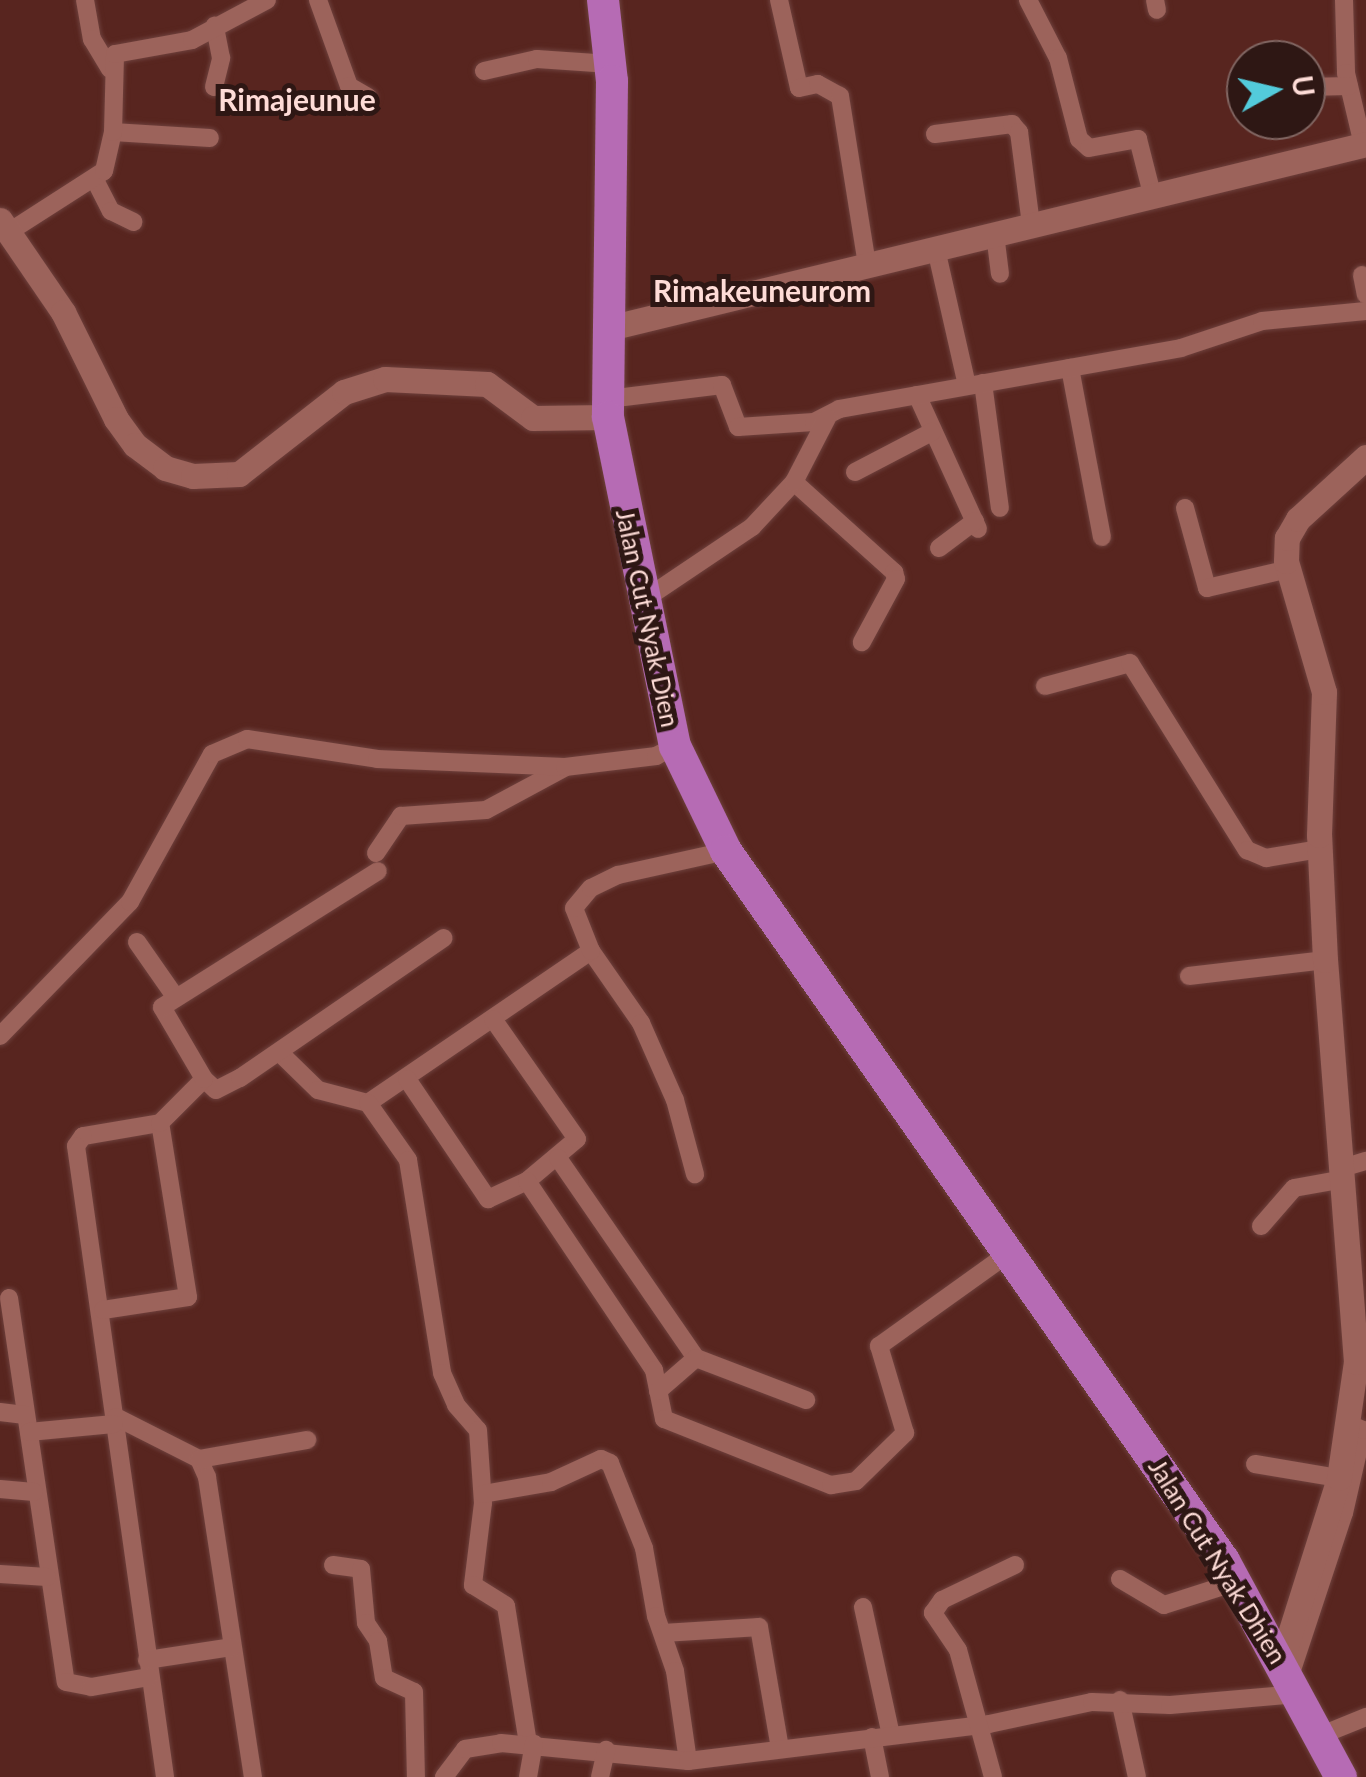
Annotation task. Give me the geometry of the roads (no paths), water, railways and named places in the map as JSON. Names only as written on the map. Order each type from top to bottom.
[{"type":"highway","name":"Jalan Cut Nyak Dien","points":[[603,0],[610,64],[608,408],[642,602],[675,746],[726,851],[1082,1352]]},
{"type":"highway","name":"Jalan Cut Nyak Dhien","points":[[1082,1352],[1236,1582],[1341,1777]]},
{"type":"street","points":[[85,0],[92,39],[110,69],[113,132],[109,160],[96,180],[6,225],[116,419],[134,446],[165,468],[193,476],[239,474],[344,392],[385,379],[487,384],[533,418],[608,408],[722,385],[738,427],[828,418]]},
{"type":"street","points":[[110,69],[124,50],[192,40],[267,0]]},
{"type":"street","points":[[318,0],[349,86],[368,97]]},
{"type":"street","points":[[779,0],[799,88],[818,84],[840,96],[867,265]]},
{"type":"street","points":[[1028,0],[1058,58],[1080,140],[1089,148],[1138,139],[1153,198]]},
{"type":"street","points":[[609,328],[1364,144],[1349,86],[1344,0]]},
{"type":"street","points":[[214,87],[221,58],[215,26]]},
{"type":"street","points":[[484,71],[537,59],[610,64]]},
{"type":"street","points":[[1326,86],[1349,86]]},
{"type":"street","points":[[935,134],[1012,124],[1021,142],[1031,225]]},
{"type":"street","points":[[113,132],[210,138]]},
{"type":"street","points":[[96,180],[111,210],[134,222]]},
{"type":"street","points":[[995,234],[1000,274]]},
{"type":"street","points":[[936,249],[975,384],[1000,508]]},
{"type":"street","points":[[1362,276],[1366,295]]},
{"type":"street","points":[[642,602],[735,542],[794,482],[828,418],[839,409],[1180,348],[1262,321],[1366,311]]},
{"type":"street","points":[[1070,368],[1102,537]]},
{"type":"street","points":[[917,394],[977,525],[939,548]]},
{"type":"street","points":[[855,472],[932,432]]},
{"type":"street","points":[[444,1777],[468,1748],[531,1744],[688,1761],[976,1725],[1120,1700],[1170,1705],[1290,1677],[1337,1511],[1355,1425],[1361,1360],[1339,1174],[1325,960],[1320,849],[1324,692],[1289,569],[1287,538],[1298,519],[1366,458]]},
{"type":"street","points":[[794,482],[894,572],[896,580],[862,642]]},
{"type":"street","points":[[1186,508],[1207,588],[1289,569]]},
{"type":"street","points":[[1045,686],[1130,662],[1247,850],[1266,858],[1320,849]]},
{"type":"street","points":[[0,1036],[130,902],[212,754],[247,739],[377,759],[565,767],[656,756],[675,746]]},
{"type":"street","points":[[444,938],[280,1054],[216,1090],[162,1014],[162,1007],[377,862],[395,819],[486,810],[565,767]]},
{"type":"street","points":[[695,1174],[674,1100],[641,1023],[591,951],[574,908],[591,888],[618,874],[726,851]]},
{"type":"street","points":[[136,942],[176,998]]},
{"type":"street","points":[[368,1102],[408,1079],[591,951]]},
{"type":"street","points":[[1189,976],[1325,960]]},
{"type":"street","points":[[408,1079],[488,1200],[526,1181],[577,1139],[493,1019]]},
{"type":"street","points":[[280,1054],[318,1090],[368,1102],[408,1160],[442,1373],[478,1430],[483,1494],[473,1585],[506,1606],[531,1744],[528,1777]]},
{"type":"street","points":[[165,1777],[77,1139],[160,1122],[204,1078]]},
{"type":"street","points":[[103,1310],[188,1297],[160,1122]]},
{"type":"street","points":[[558,1158],[696,1358],[806,1400]]},
{"type":"street","points":[[1260,1226],[1294,1188],[1366,1161]]},
{"type":"street","points":[[526,1181],[576,1248],[654,1370],[664,1419],[831,1485],[856,1481],[906,1433],[879,1346],[1009,1254]]},
{"type":"street","points":[[576,1248],[606,1230]]},
{"type":"street","points":[[619,1314],[651,1296]]},
{"type":"street","points":[[9,1298],[46,1576],[66,1682],[91,1687],[148,1668],[232,1648]]},
{"type":"street","points":[[658,1390],[696,1358]]},
{"type":"street","points":[[0,1412],[27,1423],[115,1421],[199,1458],[307,1440]]},
{"type":"street","points":[[1337,1511],[1339,1478],[1355,1425]]},
{"type":"street","points":[[199,1458],[253,1777]]},
{"type":"street","points":[[483,1494],[551,1482],[606,1458],[642,1543],[688,1761]]},
{"type":"street","points":[[1255,1464],[1339,1478]]},
{"type":"street","points":[[0,1489],[34,1492]]},
{"type":"street","points":[[333,1565],[361,1569],[366,1623],[378,1640],[384,1678],[414,1692],[416,1777]]},
{"type":"street","points":[[993,1777],[958,1650],[934,1606],[1015,1565]]},
{"type":"street","points":[[0,1574],[46,1576]]},
{"type":"street","points":[[1120,1579],[1164,1606],[1236,1582]]},
{"type":"street","points":[[863,1607],[882,1736],[880,1777]]},
{"type":"street","points":[[664,1633],[760,1627],[780,1748]]},
{"type":"street","points":[[1120,1700],[1137,1777]]},
{"type":"street","points":[[1319,1736],[1366,1718]]},
{"type":"street","points":[[600,1777],[606,1750]]},
{"type":"district","name":"Rimajeunue","points":[[297,99]]},
{"type":"district","name":"Rimakeuneurom","points":[[762,290]]}]
